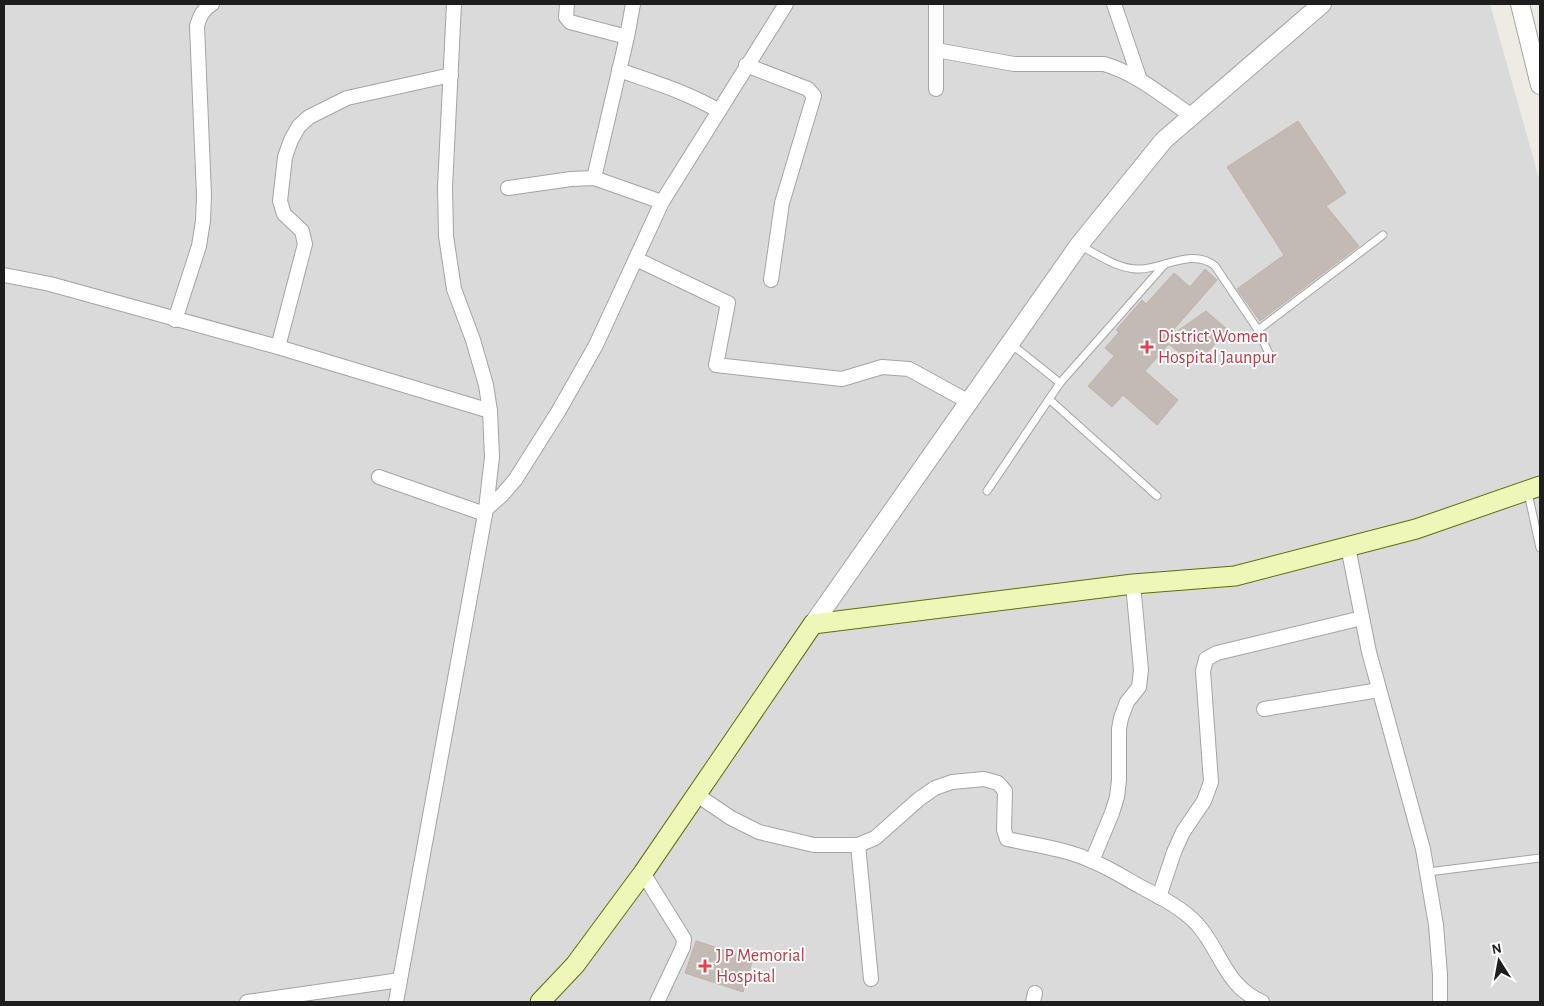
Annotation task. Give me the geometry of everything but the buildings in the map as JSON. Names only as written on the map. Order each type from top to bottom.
[{"type":"main road","points":[[540,1002],[575,965],[643,873],[813,624],[1133,584],[1235,576],[1416,529],[1534,488]]},
{"type":"street","points":[[175,320],[199,246],[203,221],[204,195],[197,26],[200,15],[212,4]]},
{"type":"street","points":[[396,1002],[486,511],[492,457],[490,411],[486,385],[454,289],[446,236],[445,187],[454,4]]},
{"type":"street","points":[[568,4],[566,17],[570,22],[627,37]]},
{"type":"street","points":[[594,178],[633,4]]},
{"type":"street","points":[[486,511],[515,480],[558,412],[596,345],[662,202],[746,65],[786,4]]},
{"type":"street","points":[[936,4],[936,89]]},
{"type":"street","points":[[1114,4],[1140,80]]},
{"type":"street","points":[[813,624],[1078,245],[1164,140],[1322,4]]},
{"type":"street","points":[[1520,4],[1540,85]]},
{"type":"street","points":[[936,50],[1014,64],[1104,64],[1115,67],[1140,80],[1192,116]]},
{"type":"street","points":[[746,65],[808,89],[814,96],[782,203],[770,280]]},
{"type":"street","points":[[619,70],[680,91],[697,98],[719,111]]},
{"type":"street","points":[[278,347],[305,244],[302,231],[284,214],[280,201],[286,157],[291,140],[299,126],[309,117],[347,98],[451,75]]},
{"type":"street","points":[[508,188],[571,178],[594,178],[662,202]]},
{"type":"street","points":[[636,259],[728,303],[716,365],[842,379],[882,367],[909,369],[969,402]]},
{"type":"street","points":[[4,275],[50,284],[278,347],[490,411]]},
{"type":"street","points":[[379,477],[486,511]]},
{"type":"street","points":[[1348,547],[1362,618],[1428,872],[1436,925],[1440,1002]]},
{"type":"street","points":[[1092,861],[1112,814],[1117,797],[1120,780],[1119,729],[1121,718],[1127,702],[1139,687],[1141,670],[1133,584]]},
{"type":"street","points":[[1159,896],[1183,832],[1204,801],[1211,782],[1203,671],[1206,660],[1217,653],[1362,618]]},
{"type":"street","points":[[1264,709],[1380,690]]},
{"type":"street","points":[[697,794],[732,818],[759,832],[814,845],[858,845],[875,838],[919,799],[935,788],[952,782],[984,779],[998,783],[1005,791],[1004,830],[1007,839],[1069,853],[1092,861],[1174,905],[1196,924],[1207,937],[1232,980],[1240,989],[1262,1002]]},
{"type":"street","points":[[858,845],[871,978]]},
{"type":"street","points":[[643,873],[684,939],[683,947],[657,1002]]},
{"type":"street","points":[[247,1002],[316,997],[400,980]]},
{"type":"lane","points":[[1258,330],[1383,235]]},
{"type":"lane","points":[[1078,245],[1121,266],[1140,269],[1187,259],[1208,261],[1215,266],[1258,330],[1270,356]]},
{"type":"lane","points":[[987,491],[1060,383],[1165,264]]},
{"type":"lane","points":[[1010,343],[1060,383]]},
{"type":"lane","points":[[1048,399],[1157,496]]},
{"type":"lane","points":[[1534,488],[1540,548]]},
{"type":"lane","points":[[1428,872],[1540,858]]},
{"type":"shaded area","points":[[4,4],[1490,4],[1540,182],[1540,1002],[4,1002]]},
{"type":"place","name":"District Women Hospital Jaunpur","points":[[1147,347]]},
{"type":"place","name":"J P Memorial Hospital","points":[[705,966]]}]
